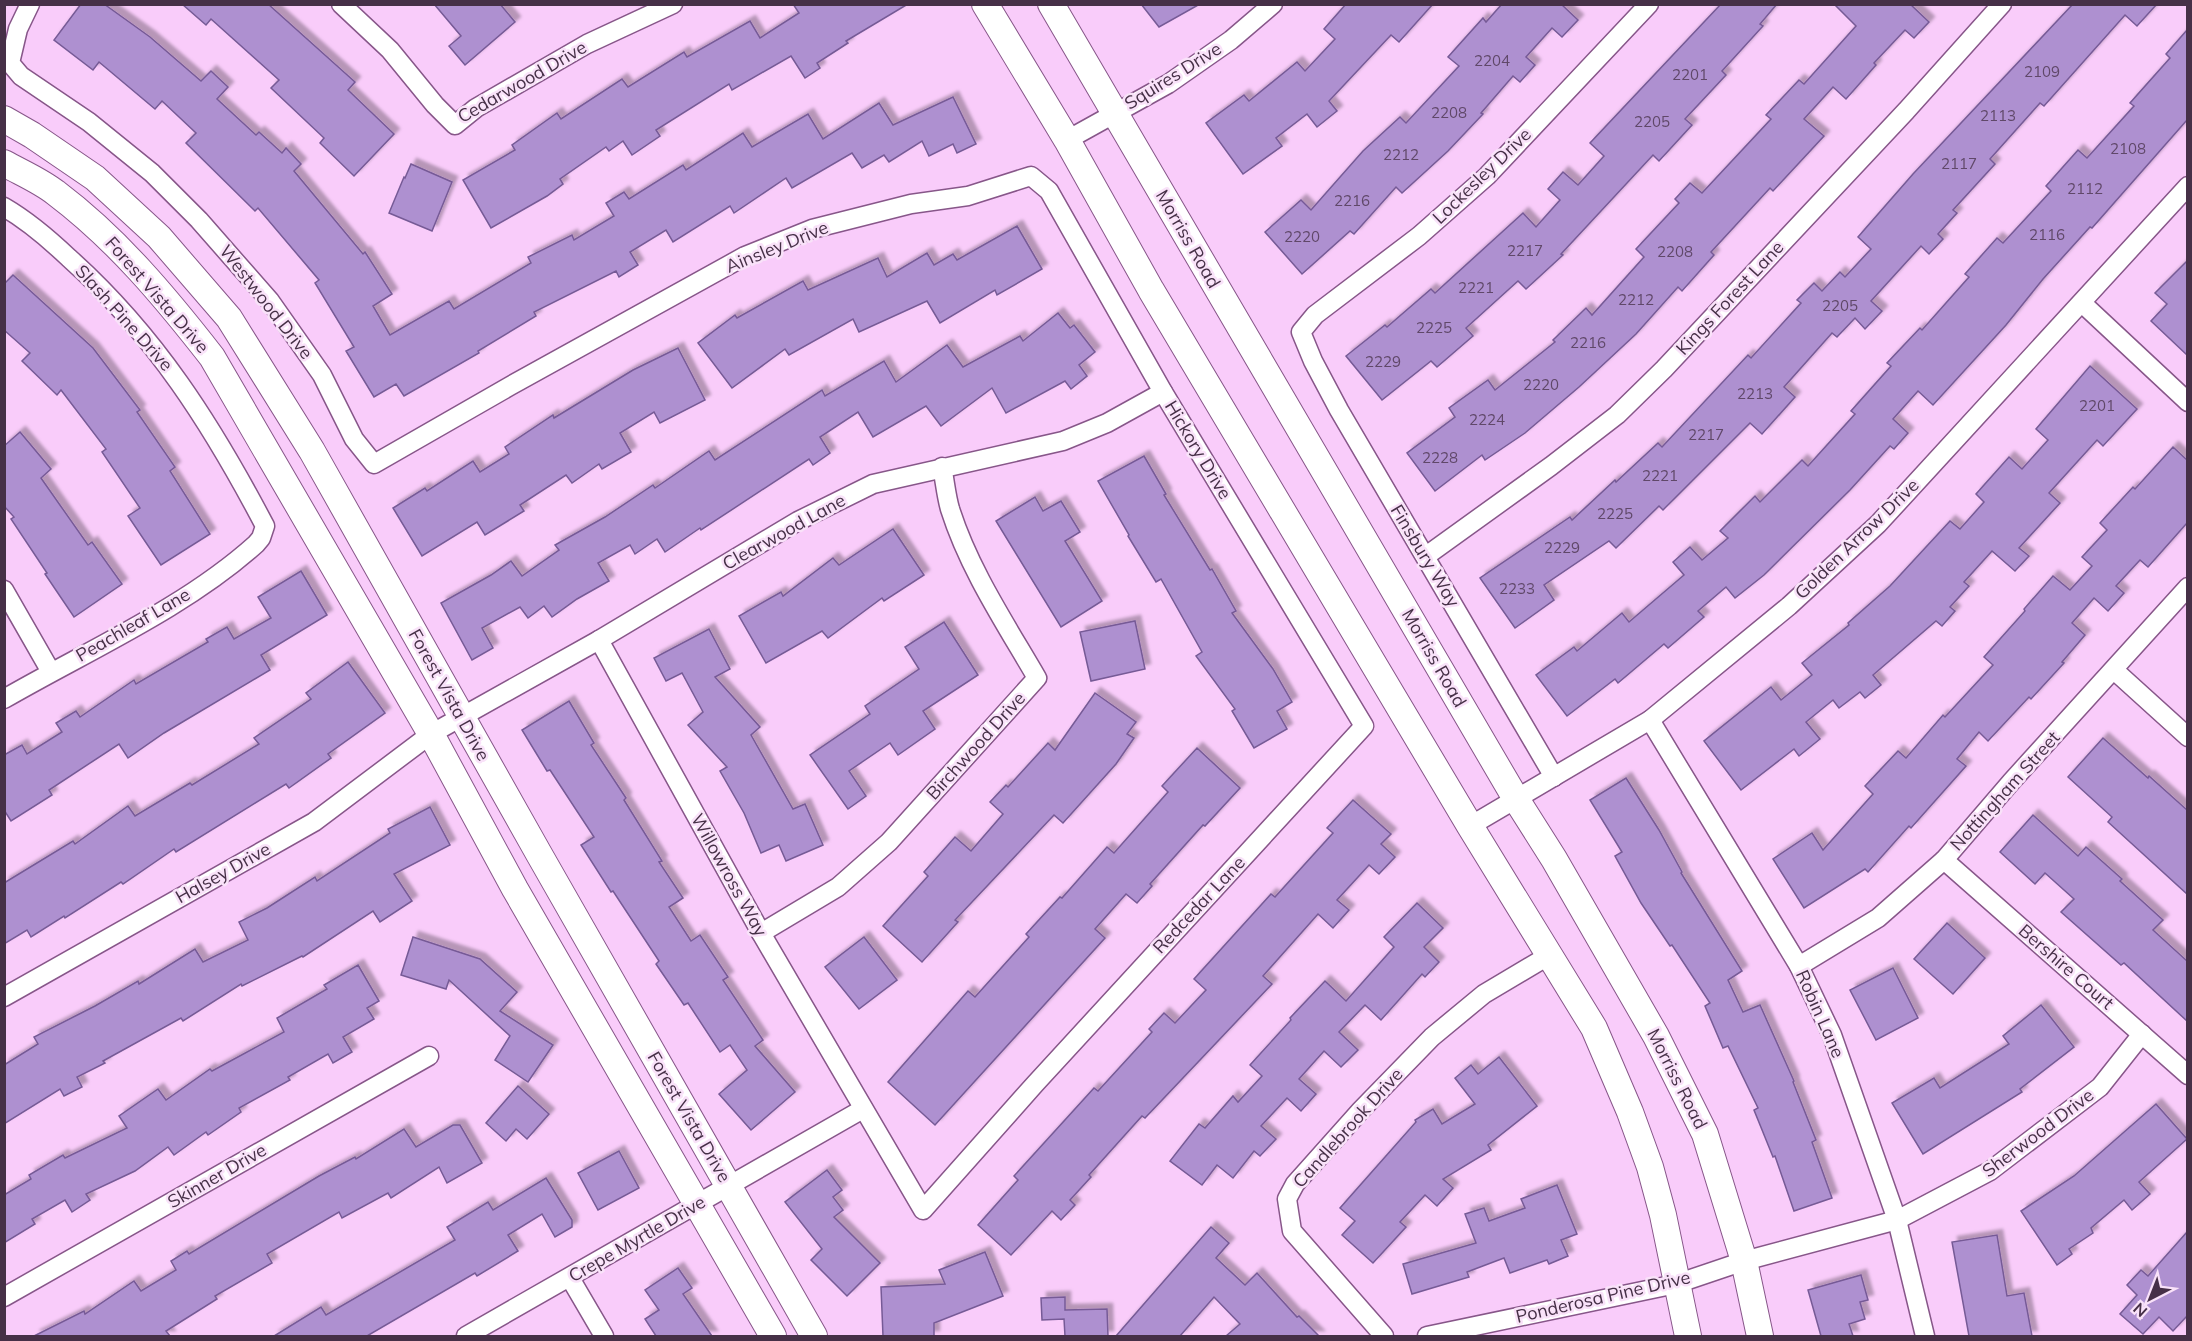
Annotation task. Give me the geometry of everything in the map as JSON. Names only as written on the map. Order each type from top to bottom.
[{"type":"main road","points":[[985,4],[1068,140],[1151,290],[1548,956],[1594,1028],[1630,1112],[1650,1167],[1663,1215],[1688,1336]]},
{"type":"main road","name":"Morriss Road","points":[[1051,4],[1656,1036],[1705,1134],[1744,1261],[1760,1336]]},
{"type":"main road","name":"Forest Vista Drive","points":[[4,119],[32,135],[95,178],[159,237],[229,318],[312,451],[814,1336]]},
{"type":"main road","name":"Forest Vista Drive","points":[[4,163],[55,192],[98,228],[137,266],[212,357],[431,734],[515,889],[772,1336]]},
{"type":"street","name":"Westwood Drive","points":[[30,4],[18,29],[10,63],[21,76],[89,122],[152,173],[199,219],[276,310],[322,375],[354,439],[374,464],[510,386]]},
{"type":"street","name":"Cedarwood Drive","points":[[341,4],[390,50],[435,105],[455,125],[476,108],[587,45],[673,4]]},
{"type":"street","name":"Squires Drive","points":[[1068,140],[1168,84],[1231,40],[1273,4]]},
{"type":"street","name":"Lockesley Drive","points":[[1301,332],[1315,315],[1419,236],[1487,176],[1649,4]]},
{"type":"street","name":"Kings Forest Lane","points":[[1426,556],[1551,466],[1617,415],[1664,369],[1898,120],[2002,4]]},
{"type":"street","name":"Ainsley Drive","points":[[510,386],[745,256],[812,229],[911,204],[968,196],[1031,176]]},
{"type":"street","name":"Hickory Drive","points":[[1031,176],[1049,191],[1163,392],[1364,726]]},
{"type":"street","name":"Golden Arrow Drive","points":[[1470,825],[1650,720],[1788,606],[1878,524],[2187,186]]},
{"type":"street","name":"Slash Pine Drive","points":[[4,207],[32,225],[91,277],[136,326],[172,371],[215,437],[265,526],[256,544]]},
{"type":"street","points":[[2082,303],[2187,402]]},
{"type":"street","name":"Finsbury Way","points":[[1301,332],[1313,361],[1339,410],[1554,777]]},
{"type":"street","name":"Clearwood Lane","points":[[431,734],[599,640],[798,521],[873,484],[1063,441],[1107,423],[1163,392]]},
{"type":"street","name":"Birchwood Drive","points":[[760,933],[838,887],[889,842],[1037,678],[982,583],[962,542],[949,506],[942,467]]},
{"type":"street","name":"Peachleaf Lane","points":[[4,699],[156,614],[202,585],[256,544]]},
{"type":"street","name":"Nottingham Street","points":[[1798,966],[1878,918],[1944,860],[2187,587]]},
{"type":"street","points":[[4,590],[51,672]]},
{"type":"street","name":"Willowross Way","points":[[599,640],[760,933],[923,1210],[1035,1084]]},
{"type":"street","points":[[2114,670],[2187,737]]},
{"type":"street","name":"Robin Lane","points":[[1650,720],[1798,966],[1832,1035],[1897,1220],[1925,1336]]},
{"type":"street","name":"Redcedar Lane","points":[[1035,1084],[1364,726]]},
{"type":"street","name":"Halsey Drive","points":[[4,997],[314,822],[431,734]]},
{"type":"street","name":"Bershire Court","points":[[1944,860],[2187,1075]]},
{"type":"street","name":"Candlebrook Drive","points":[[1384,1336],[1292,1231],[1287,1199],[1295,1184],[1353,1118],[1432,1037],[1484,994],[1548,956]]},
{"type":"street","name":"Sherwood Drive","points":[[1744,1261],[1897,1220],[1990,1171],[2100,1087],[2142,1034]]},
{"type":"street","name":"Skinner Drive","points":[[4,1297],[429,1056]]},
{"type":"street","name":"Crepe Myrtle Drive","points":[[466,1336],[862,1109]]},
{"type":"street","name":"Ponderosa Pine Drive","points":[[1426,1336],[1676,1284],[1744,1261]]},
{"type":"street","points":[[570,1278],[604,1336]]},
{"type":"building","points":[[81,4],[104,4],[150,37],[201,81],[211,71],[228,87],[217,99],[256,135],[259,132],[282,153],[286,148],[301,164],[294,171],[363,254],[365,252],[392,294],[373,306],[390,335],[449,301],[454,309],[531,263],[528,257],[572,235],[574,240],[614,216],[606,203],[624,192],[629,199],[683,165],[686,170],[743,133],[752,147],[808,114],[823,139],[879,103],[893,125],[953,97],[976,144],[957,153],[953,144],[929,156],[922,141],[889,162],[884,155],[862,168],[852,153],[792,188],[786,178],[734,213],[730,206],[673,242],[666,230],[630,252],[638,265],[619,277],[616,271],[534,312],[536,316],[478,351],[479,353],[404,396],[396,384],[374,397],[346,351],[354,347],[315,283],[319,280],[258,208],[255,211],[186,143],[196,133],[162,101],[155,109],[99,62],[93,70],[54,40]]},
{"type":"building","points":[[182,4],[268,4],[355,82],[348,90],[394,134],[354,176],[320,143],[324,138],[271,88],[279,80],[211,19],[206,25]]},
{"type":"building","points":[[434,4],[500,4],[515,22],[465,65],[449,46],[461,36]]},
{"type":"building","points":[[793,4],[908,4],[846,41],[848,43],[817,63],[820,68],[805,78],[791,56],[732,90],[729,84],[656,130],[660,136],[632,155],[623,141],[609,151],[606,147],[560,179],[563,184],[547,196],[491,228],[463,180],[515,150],[512,145],[557,113],[561,119],[622,79],[628,87],[684,52],[687,57],[750,21],[760,38],[799,13]]},
{"type":"building","points":[[1141,4],[1200,4],[1159,27]]},
{"type":"building","points":[[1346,4],[1433,4],[1399,42],[1391,35],[1329,101],[1337,111],[1317,127],[1307,114],[1276,138],[1282,146],[1243,174],[1206,123],[1244,95],[1249,101],[1297,62],[1305,71],[1335,39],[1324,29]]},
{"type":"building","points":[[1502,4],[1561,4],[1578,20],[1562,37],[1552,28],[1526,57],[1535,65],[1520,82],[1513,76],[1481,113],[1483,114],[1448,151],[1402,193],[1396,187],[1354,234],[1350,231],[1302,274],[1265,232],[1301,200],[1311,210],[1363,151],[1400,117],[1406,123],[1459,66],[1448,57],[1483,18],[1486,22]]},
{"type":"building","points":[[1721,4],[1777,4],[1760,24],[1763,26],[1722,71],[1726,75],[1685,119],[1692,125],[1659,161],[1653,155],[1561,254],[1563,255],[1526,289],[1518,281],[1466,328],[1473,336],[1437,367],[1431,361],[1382,400],[1346,356],[1385,325],[1387,327],[1431,289],[1435,293],[1523,213],[1536,227],[1560,200],[1548,189],[1563,172],[1578,185],[1604,156],[1590,143]]},
{"type":"building","points":[[1834,4],[1910,4],[1929,22],[1914,38],[1905,30],[1874,63],[1876,65],[1846,99],[1833,87],[1804,119],[1824,136],[1773,191],[1770,188],[1711,252],[1714,255],[1682,291],[1678,287],[1636,334],[1525,433],[1485,460],[1482,455],[1435,491],[1407,453],[1455,417],[1449,408],[1488,380],[1495,390],[1555,342],[1553,340],[1586,308],[1592,315],[1644,257],[1636,249],[1679,203],[1675,199],[1690,183],[1702,193],[1771,119],[1766,115],[1799,80],[1804,84],[1856,26]]},
{"type":"building","points":[[2073,4],[2157,4],[2137,26],[2125,15],[2044,106],[2040,103],[1990,159],[1995,164],[1953,210],[1957,213],[1938,234],[1943,239],[1929,254],[1921,246],[1871,301],[1882,311],[1865,329],[1855,318],[1837,337],[1832,333],[1784,387],[1795,397],[1762,434],[1750,423],[1663,510],[1659,506],[1616,548],[1609,541],[1544,585],[1554,600],[1515,628],[1480,578],[1570,517],[1572,520],[1658,443],[1662,447],[1748,355],[1751,358],[1801,303],[1797,300],[1814,283],[1822,291],[1840,272],[1845,277],[1871,249],[1858,237],[1913,174]]},
{"type":"building","points":[[2187,30],[2187,120],[1933,405],[1918,391],[1893,419],[1908,433],[1894,449],[1890,446],[1850,490],[1764,575],[1735,598],[1726,587],[1698,611],[1704,617],[1668,648],[1664,644],[1618,683],[1615,679],[1567,716],[1536,675],[1574,647],[1577,651],[1622,613],[1629,622],[1684,575],[1673,562],[1690,547],[1702,560],[1728,538],[1720,531],[1755,496],[1760,502],[1802,460],[1808,466],[1855,414],[1851,411],[1891,366],[1887,363],[1920,328],[1922,330],[1969,277],[1965,274],[1997,238],[2003,243],[2051,191],[2046,186],[2078,150],[2087,158],[2134,106],[2130,103],[2170,58],[2166,54]]},
{"type":"building","points":[[411,164],[452,182],[432,231],[389,213]]},
{"type":"building","points":[[1017,226],[1042,269],[997,295],[995,290],[940,323],[927,301],[859,332],[853,319],[789,355],[785,349],[732,388],[698,343],[735,315],[737,318],[803,281],[808,290],[878,258],[887,277],[927,253],[934,265],[953,254],[957,260]]},
{"type":"building","points":[[2187,261],[2187,355],[2151,321],[2167,304],[2155,293]]},
{"type":"building","points":[[13,275],[93,348],[140,410],[137,412],[175,467],[170,471],[210,534],[161,565],[128,516],[140,508],[102,452],[106,449],[61,390],[57,395],[22,361],[30,353],[4,330],[4,284]]},
{"type":"building","points":[[1058,313],[1070,328],[1074,325],[1095,352],[1079,365],[1087,376],[1071,389],[1065,381],[1006,413],[992,388],[941,426],[926,406],[873,437],[858,412],[820,437],[830,453],[813,465],[809,459],[665,552],[657,539],[635,554],[630,545],[598,563],[609,581],[577,599],[552,617],[544,606],[528,618],[520,607],[482,628],[493,648],[472,660],[441,603],[511,561],[522,576],[559,550],[555,545],[605,517],[653,485],[655,488],[709,451],[715,460],[822,390],[825,396],[884,361],[896,382],[947,345],[963,367],[1020,336],[1023,341]]},
{"type":"building","points":[[678,348],[705,400],[660,423],[654,412],[620,433],[631,452],[602,469],[599,464],[572,483],[566,475],[520,505],[524,511],[485,535],[477,522],[422,556],[393,508],[425,488],[427,491],[473,461],[480,472],[509,454],[505,447],[553,415],[554,418],[633,370]]},
{"type":"building","points":[[2090,366],[2137,409],[2103,446],[2097,440],[2049,493],[2060,503],[2019,548],[2029,556],[2015,571],[1992,551],[1964,582],[1969,586],[1950,607],[1955,611],[1942,626],[1936,621],[1873,675],[1881,685],[1865,698],[1860,692],[1839,708],[1833,700],[1806,722],[1820,739],[1799,756],[1794,749],[1741,790],[1704,741],[1771,687],[1781,700],[1812,675],[1802,663],[1849,625],[1848,623],[1890,586],[1950,521],[1960,529],[1984,502],[1976,494],[2009,457],[2022,469],[2048,440],[2036,429]]},
{"type":"building","points":[[20,432],[51,469],[41,478],[88,545],[92,542],[122,584],[74,617],[11,519],[14,517],[4,506],[4,446]]},
{"type":"building","points":[[2173,447],[2187,460],[2187,523],[2148,567],[2140,560],[2116,586],[2124,593],[2108,611],[2094,598],[2072,623],[2085,635],[2062,662],[2064,663],[1988,741],[1979,732],[1957,759],[1966,766],[1868,872],[1865,869],[1804,908],[1773,859],[1812,833],[1823,850],[1873,794],[1865,786],[1898,751],[1906,758],[1943,715],[1945,717],[1993,665],[1984,657],[2053,576],[2070,590],[2092,566],[2082,557],[2107,530],[2100,523]]},
{"type":"building","points":[[1144,456],[1166,494],[1164,495],[1236,611],[1232,613],[1273,669],[1292,702],[1277,711],[1287,729],[1254,748],[1232,711],[1235,709],[1196,656],[1202,652],[1161,579],[1156,582],[1098,481]]},
{"type":"building","points":[[1035,497],[1043,511],[1061,501],[1080,532],[1065,541],[1102,601],[1061,627],[996,521]]},
{"type":"building","points":[[893,529],[924,575],[884,601],[882,598],[828,638],[822,631],[766,663],[739,616],[781,592],[783,596],[833,558],[839,565]]},
{"type":"building","points":[[301,571],[327,615],[261,655],[270,670],[164,733],[128,758],[119,744],[49,790],[52,795],[11,821],[4,810],[4,755],[22,745],[27,754],[62,732],[56,723],[76,711],[80,717],[134,680],[136,684],[208,642],[206,639],[227,627],[234,639],[271,618],[258,597]]},
{"type":"building","points":[[1135,621],[1145,669],[1091,681],[1080,632]]},
{"type":"building","points":[[944,622],[978,675],[923,711],[935,729],[898,755],[890,743],[849,771],[866,796],[848,809],[810,755],[870,714],[865,706],[919,669],[905,647]]},
{"type":"building","points":[[709,629],[730,669],[715,677],[760,727],[751,735],[793,809],[805,804],[823,845],[786,861],[779,845],[761,853],[744,813],[720,771],[727,767],[688,725],[703,712],[682,673],[666,681],[654,658]]},
{"type":"building","points":[[348,662],[385,713],[328,754],[331,758],[289,788],[286,784],[176,852],[174,849],[123,884],[121,882],[65,918],[64,916],[31,937],[27,930],[4,944],[4,883],[73,841],[75,844],[128,806],[135,816],[190,783],[192,785],[259,744],[254,738],[311,699],[306,693]]},
{"type":"building","points":[[1095,693],[1136,722],[1127,734],[1134,738],[1116,764],[1063,823],[1054,815],[955,920],[958,922],[922,962],[883,926],[928,876],[924,872],[955,837],[971,851],[1003,814],[990,802],[1006,785],[1008,787],[1048,743],[1055,750]]},
{"type":"building","points":[[569,701],[594,743],[591,745],[626,798],[624,800],[662,861],[659,862],[683,898],[669,907],[691,941],[700,935],[728,977],[723,980],[763,1040],[755,1046],[795,1092],[751,1130],[719,1094],[747,1070],[730,1045],[720,1052],[688,1003],[684,1005],[656,964],[659,961],[581,845],[594,837],[550,770],[547,771],[522,730]]},
{"type":"building","points":[[2103,738],[2187,810],[2187,894],[2108,822],[2112,817],[2068,777]]},
{"type":"building","points":[[1197,748],[1240,788],[1150,884],[1152,886],[1137,903],[1126,894],[1095,929],[1105,938],[935,1125],[888,1082],[968,991],[975,997],[1029,937],[1026,934],[1060,897],[1062,898],[1107,847],[1114,853],[1168,792],[1162,786]]},
{"type":"building","points":[[1626,778],[1742,971],[1728,980],[1743,1012],[1760,1005],[1794,1081],[1816,1140],[1812,1142],[1832,1198],[1794,1211],[1775,1156],[1773,1157],[1754,1110],[1758,1108],[1728,1046],[1723,1048],[1705,1006],[1710,1003],[1641,903],[1615,856],[1622,852],[1590,800]]},
{"type":"building","points":[[1353,800],[1391,834],[1381,844],[1395,857],[1379,874],[1369,865],[1337,900],[1349,910],[1333,928],[1318,914],[1263,976],[1272,984],[1145,1118],[1142,1116],[1089,1175],[1091,1177],[1070,1200],[1075,1205],[1061,1220],[1052,1211],[1011,1255],[978,1225],[1018,1180],[1014,1176],[1094,1088],[1098,1091],[1152,1032],[1149,1029],[1164,1013],[1175,1023],[1206,990],[1194,979],[1271,894],[1275,897],[1333,833],[1327,828]]},
{"type":"building","points":[[430,807],[450,845],[394,874],[412,901],[380,922],[373,911],[303,957],[242,986],[241,984],[183,1021],[181,1018],[103,1061],[105,1063],[77,1077],[82,1087],[64,1096],[60,1089],[4,1124],[4,1065],[38,1044],[34,1037],[138,981],[139,984],[195,949],[203,962],[248,940],[239,922],[267,908],[315,877],[317,881],[390,833],[388,829]]},
{"type":"building","points":[[2033,815],[2078,856],[2086,847],[2163,920],[2153,930],[2187,961],[2187,1021],[2124,963],[2121,965],[2061,912],[2074,899],[2045,873],[2035,884],[2000,852]]},
{"type":"building","points":[[1417,903],[1443,928],[1424,947],[1439,962],[1425,977],[1422,974],[1381,1020],[1365,1005],[1339,1032],[1358,1050],[1341,1067],[1324,1051],[1299,1079],[1316,1094],[1301,1111],[1287,1098],[1261,1126],[1276,1139],[1260,1156],[1254,1151],[1233,1178],[1217,1165],[1202,1185],[1170,1161],[1199,1124],[1205,1128],[1233,1096],[1238,1102],[1262,1076],[1250,1065],[1325,981],[1346,1001],[1394,947],[1384,937]]},
{"type":"building","points":[[1947,923],[1985,958],[1953,994],[1914,959]]},
{"type":"building","points":[[413,937],[480,959],[517,992],[500,1011],[553,1045],[528,1082],[495,1060],[510,1036],[449,980],[446,989],[401,975]]},
{"type":"building","points":[[864,937],[897,980],[859,1009],[825,967]]},
{"type":"building","points":[[358,965],[379,1001],[367,1008],[374,1019],[343,1037],[352,1052],[333,1063],[328,1054],[288,1077],[290,1080],[239,1108],[241,1112],[208,1135],[206,1132],[174,1155],[168,1147],[135,1171],[86,1194],[90,1200],[72,1212],[65,1200],[32,1219],[35,1224],[4,1243],[4,1195],[31,1179],[29,1175],[63,1155],[65,1158],[127,1128],[119,1116],[158,1089],[166,1100],[210,1069],[212,1071],[284,1032],[277,1018],[327,989],[324,985]]},
{"type":"building","points":[[1893,968],[1918,1018],[1876,1040],[1850,990]]},
{"type":"building","points":[[2041,1005],[2074,1047],[2020,1089],[2022,1092],[1923,1154],[1892,1103],[1934,1078],[1940,1088],[2009,1044],[2003,1036]]},
{"type":"building","points":[[1499,1057],[1537,1106],[1488,1145],[1491,1150],[1443,1179],[1453,1188],[1437,1206],[1425,1195],[1400,1222],[1406,1227],[1373,1263],[1342,1235],[1355,1221],[1340,1208],[1416,1122],[1415,1120],[1433,1109],[1442,1124],[1475,1104],[1455,1078],[1471,1065],[1478,1074]]},
{"type":"building","points":[[518,1086],[549,1114],[527,1139],[516,1129],[506,1141],[486,1123]]},
{"type":"building","points":[[2156,1104],[2187,1139],[2139,1182],[2150,1194],[2132,1210],[2124,1200],[2091,1228],[2093,1233],[2069,1249],[2072,1254],[2057,1265],[2021,1211],[2074,1176]]},
{"type":"building","points":[[453,1125],[460,1125],[482,1163],[447,1183],[439,1167],[391,1198],[388,1193],[342,1218],[339,1212],[267,1254],[272,1263],[215,1296],[217,1299],[166,1331],[170,1336],[34,1336],[84,1311],[85,1314],[134,1281],[141,1291],[176,1270],[171,1261],[187,1251],[189,1254],[319,1176],[355,1157],[356,1159],[404,1129],[416,1147]]},
{"type":"building","points":[[619,1151],[639,1188],[598,1210],[578,1173]]},
{"type":"building","points":[[827,1170],[842,1190],[833,1197],[843,1210],[834,1217],[880,1263],[847,1296],[811,1260],[822,1249],[785,1202]]},
{"type":"building","points":[[546,1178],[572,1220],[572,1227],[555,1237],[542,1214],[508,1235],[518,1251],[477,1276],[475,1273],[367,1336],[274,1336],[321,1307],[326,1315],[455,1240],[447,1227],[488,1202],[493,1210]]},
{"type":"building","points":[[1557,1185],[1577,1234],[1561,1240],[1568,1256],[1549,1264],[1547,1260],[1510,1273],[1504,1258],[1467,1272],[1469,1277],[1412,1294],[1403,1264],[1476,1243],[1465,1214],[1484,1208],[1489,1221],[1525,1208],[1521,1199]]},
{"type":"building","points":[[1211,1227],[1229,1243],[1216,1258],[1245,1285],[1257,1273],[1297,1317],[1299,1316],[1319,1336],[1226,1336],[1240,1324],[1214,1297],[1180,1336],[1116,1336]]},
{"type":"building","points":[[2187,1232],[2187,1316],[2173,1331],[2159,1317],[2143,1334],[2120,1314],[2137,1295],[2127,1285],[2141,1270],[2148,1276]]},
{"type":"building","points":[[1997,1235],[2007,1296],[2024,1293],[2032,1336],[1969,1336],[1952,1242]]},
{"type":"building","points":[[985,1252],[1003,1296],[934,1323],[934,1336],[883,1336],[881,1287],[945,1284],[939,1270]]},
{"type":"building","points":[[678,1268],[692,1288],[683,1294],[712,1336],[656,1336],[645,1319],[659,1310],[645,1290]]},
{"type":"building","points":[[1861,1275],[1868,1300],[1860,1302],[1865,1319],[1849,1324],[1853,1336],[1821,1336],[1808,1290]]},
{"type":"building","points":[[1065,1297],[1065,1310],[1107,1309],[1108,1336],[1065,1336],[1064,1319],[1042,1320],[1041,1298]]}]
